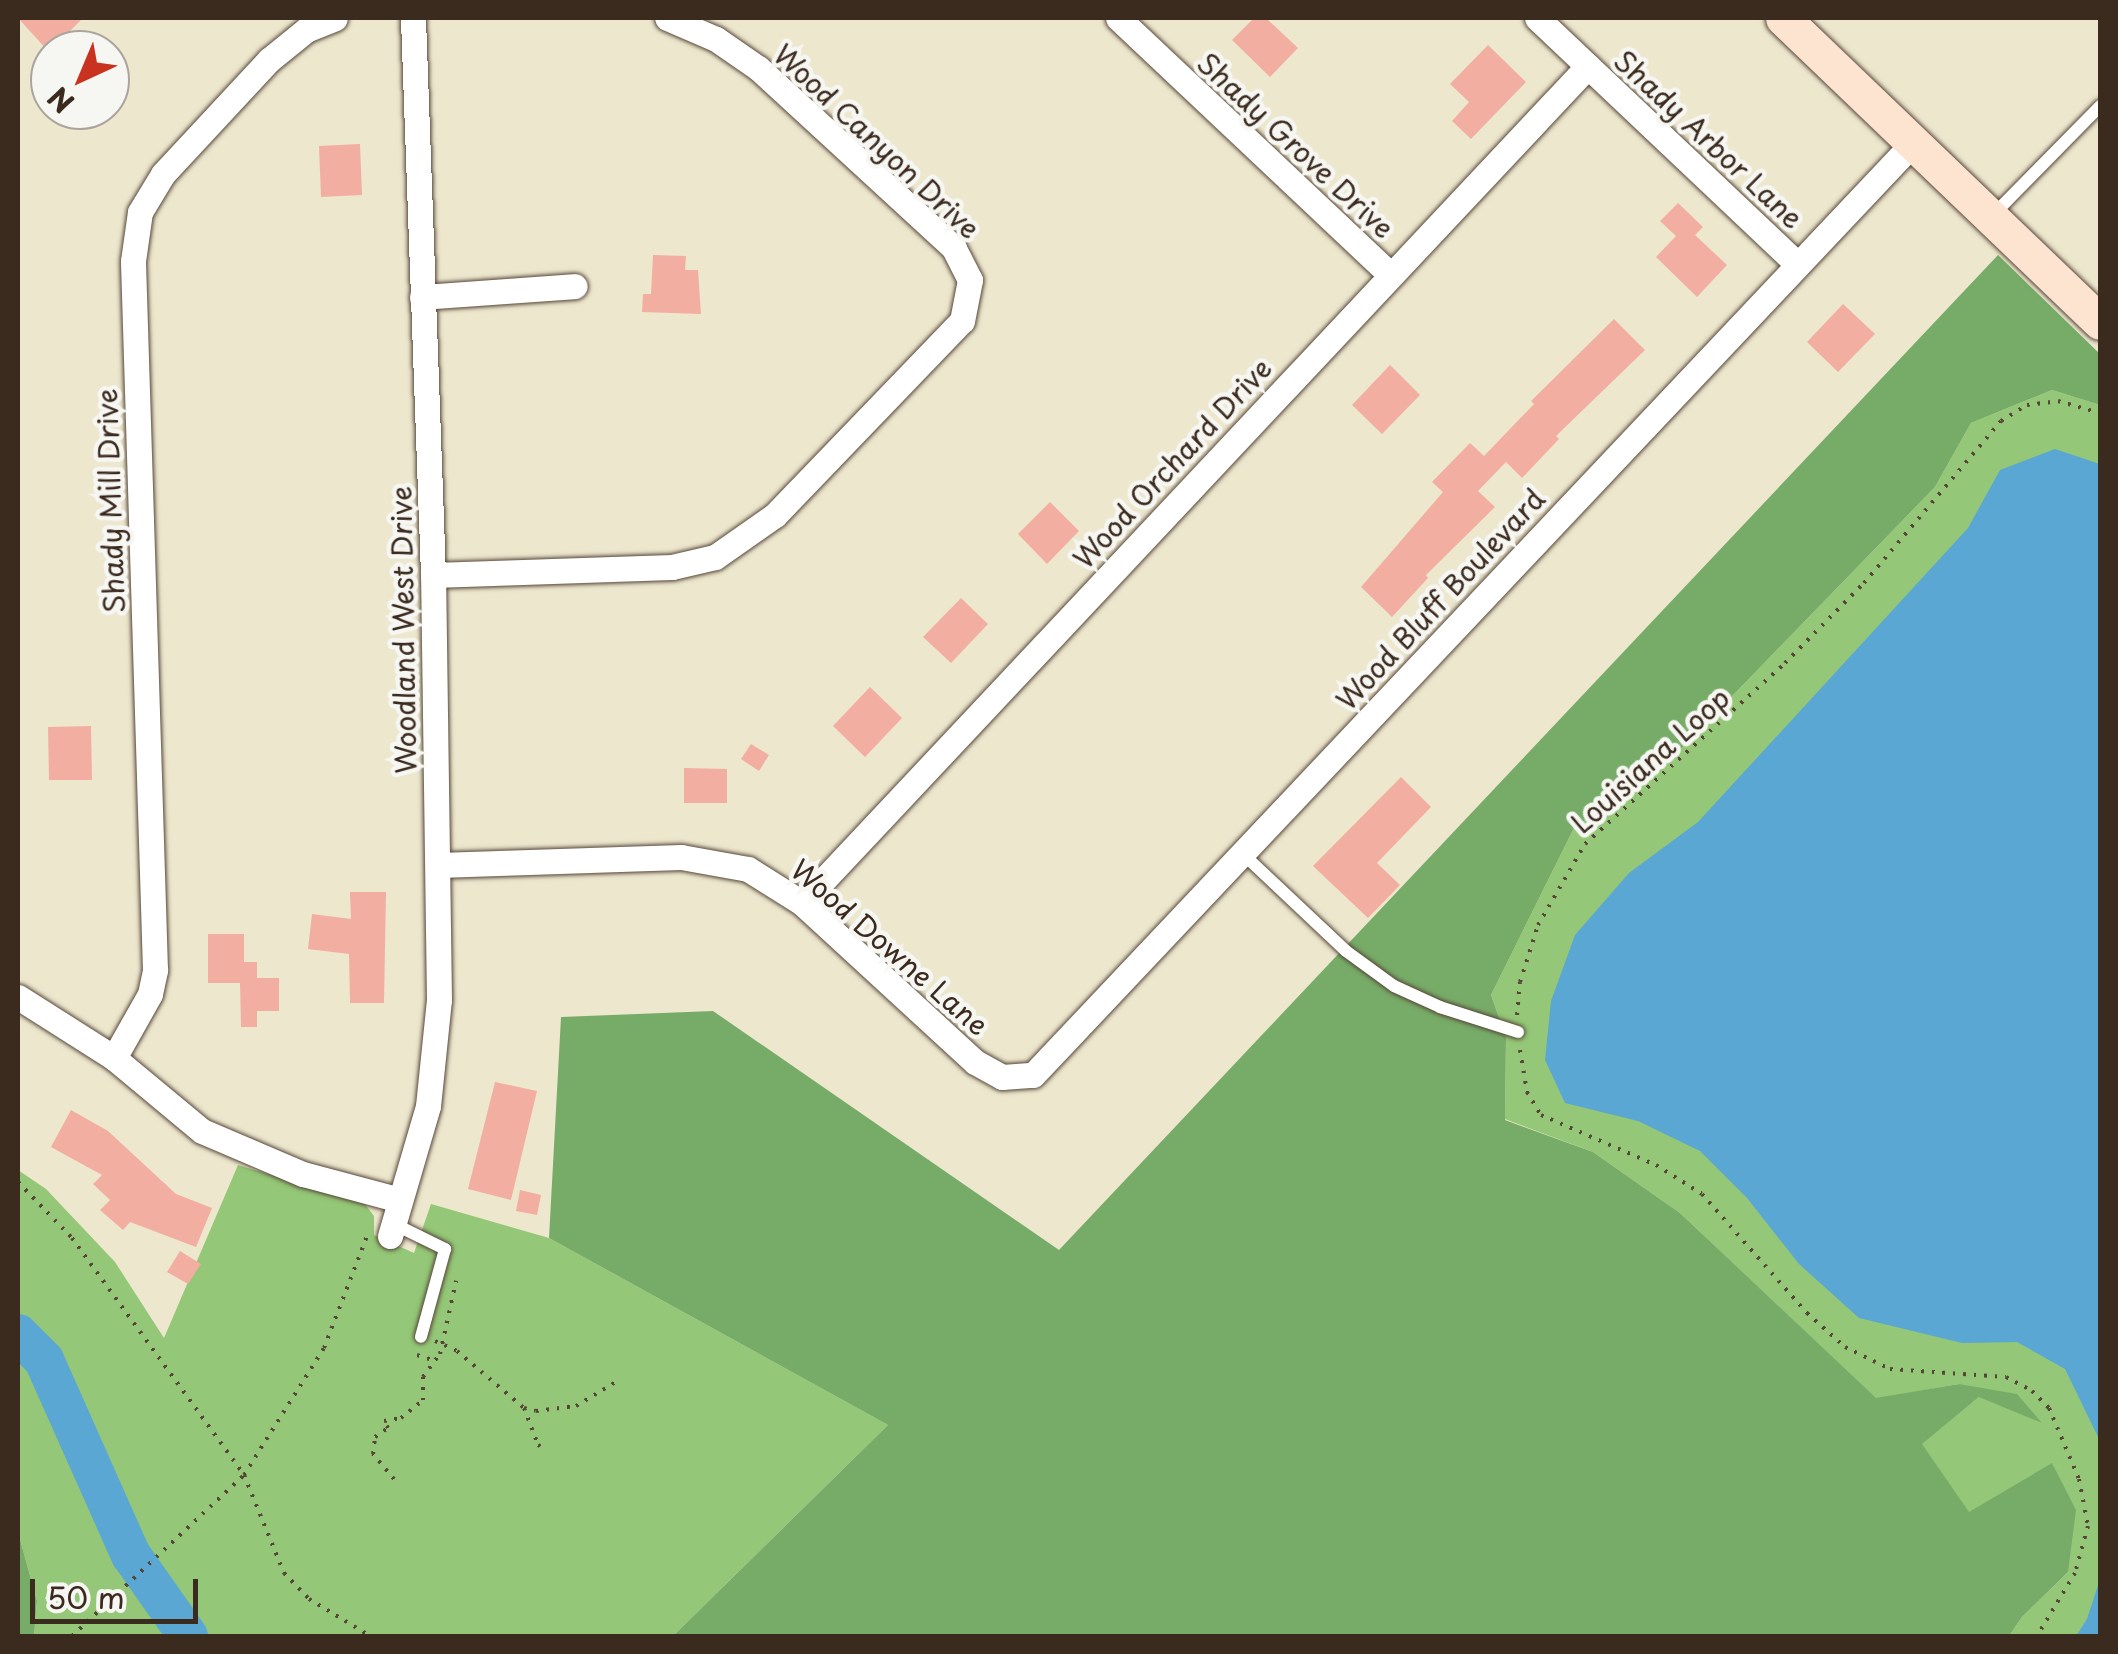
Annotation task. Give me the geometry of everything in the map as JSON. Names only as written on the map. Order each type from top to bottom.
[{"type":"street","name":"Shady Mill Drive","points":[[114,1058],[150,994],[154,970],[132,261],[140,212],[164,174],[278,51],[306,30],[335,18]]},
{"type":"street","name":"Woodland West Drive","points":[[394,1220],[428,1106],[439,1000],[433,575],[413,18]]},
{"type":"street","name":"Wood Canyon Drive","points":[[433,575],[698,563],[755,533],[962,321],[970,280],[954,248],[758,68],[716,39],[667,18]]},
{"type":"street","name":"Shady Grove Drive","points":[[1118,18],[1390,274]]},
{"type":"street","name":"Shady Arbor Lane","points":[[1537,18],[1796,263]]},
{"type":"street","points":[[1783,18],[2100,322]]},
{"type":"street","name":"Wood Orchard Drive","points":[[802,903],[1588,66]]},
{"type":"street","name":"Wood Bluff Boulevard","points":[[1002,1077],[1033,1075],[1052,1058],[1796,263],[1914,142]]},
{"type":"street","points":[[422,297],[575,286]]},
{"type":"street","name":"Wood Downe Lane","points":[[438,865],[703,858],[748,868],[802,903],[975,1062],[1002,1077]]},
{"type":"street","points":[[18,997],[114,1058],[178,1114],[219,1139],[303,1174],[394,1220]]},
{"type":"lane","points":[[1992,217],[2100,106]]},
{"type":"lane","points":[[1243,854],[1346,951],[1394,986],[1440,1007],[1518,1032]]},
{"type":"lane","points":[[394,1220],[424,1243],[445,1249],[421,1337]]},
{"type":"path","name":"Louisiana Loop","points":[[2037,1636],[2075,1573],[2088,1526],[2080,1479],[2049,1408],[2032,1391],[2006,1377],[1890,1369],[1845,1347],[1807,1314],[1702,1194],[1656,1165],[1542,1115],[1527,1092],[1518,1032],[1520,982],[1552,896],[1584,844],[1786,663],[1864,583],[2000,421],[2027,405],[2058,401],[2100,413]]},
{"type":"path","points":[[18,1182],[72,1238],[244,1475],[272,1552],[284,1573],[309,1599],[370,1636]]},
{"type":"path","points":[[72,1636],[244,1475],[324,1348],[370,1227],[394,1220]]},
{"type":"path","points":[[394,1479],[373,1454],[375,1437],[388,1428],[384,1421],[401,1418],[420,1404],[424,1377],[443,1343],[457,1277]]},
{"type":"path","points":[[436,1360],[418,1355],[421,1337],[443,1343],[524,1408],[538,1445],[545,1449]]},
{"type":"path","points":[[524,1408],[566,1410],[620,1380]]},
{"type":"green space","points":[[1998,255],[2100,354],[2100,405],[2052,390],[1971,423],[1935,487],[1675,755],[1574,828],[1491,995],[1506,1037],[1505,1120],[1593,1152],[1680,1213],[1876,1398],[1959,1384],[2017,1394],[2042,1423],[1979,1397],[1922,1444],[1969,1512],[2052,1463],[2076,1510],[2068,1572],[2022,1617],[2009,1636],[673,1636],[888,1425],[549,1238],[561,1017],[713,1011],[1059,1250]]},
{"type":"green space","points":[[2052,390],[2100,405],[2100,1636],[2009,1636],[2022,1617],[2068,1572],[2053,1464],[1969,1513],[1921,1444],[1979,1397],[1959,1384],[1876,1399],[1680,1213],[1593,1152],[1505,1119],[1506,1037],[1491,995],[1574,828],[1675,755],[1935,487],[1971,423]]},
{"type":"green space","points":[[238,1165],[364,1203],[374,1216],[374,1235],[414,1253],[431,1204],[549,1238],[888,1425],[673,1636],[34,1636],[37,1601],[18,1532],[18,1170],[46,1189],[115,1262],[164,1338]]},
{"type":"green space","points":[[18,1532],[37,1601],[34,1636],[18,1636]]},
{"type":"water","points":[[2055,449],[2100,464],[2100,1441],[2065,1369],[2017,1342],[1962,1343],[1859,1318],[1799,1264],[1747,1198],[1700,1151],[1638,1121],[1565,1103],[1545,1060],[1551,1001],[1575,935],[1629,873],[1698,822],[1968,528],[2000,470]]},
{"type":"water","points":[[2100,1579],[2100,1636],[2076,1636],[2087,1619]]},
{"type":"building","points":[[18,18],[83,18],[71,30],[30,31]]},
{"type":"building","points":[[1254,18],[1266,18],[1298,48],[1270,77],[1232,40]]},
{"type":"building","points":[[1488,45],[1526,82],[1471,139],[1452,121],[1469,102],[1450,84]]},
{"type":"building","points":[[360,144],[362,195],[321,197],[319,146]]},
{"type":"building","points":[[1678,203],[1703,227],[1695,235],[1727,265],[1697,297],[1656,257],[1676,236],[1660,221]]},
{"type":"building","points":[[653,255],[686,256],[685,270],[698,270],[701,314],[642,312],[643,294],[651,294]]},
{"type":"building","points":[[1843,304],[1875,334],[1838,372],[1807,342]]},
{"type":"building","points":[[1614,319],[1645,350],[1556,436],[1559,439],[1522,478],[1506,462],[1478,491],[1495,507],[1426,575],[1428,578],[1392,617],[1361,587],[1443,492],[1432,482],[1470,443],[1484,456],[1534,404],[1531,401]]},
{"type":"building","points":[[1390,365],[1420,395],[1382,434],[1352,405]]},
{"type":"building","points":[[1050,502],[1079,531],[1047,564],[1018,534]]},
{"type":"building","points":[[961,598],[988,624],[951,663],[923,637]]},
{"type":"building","points":[[870,687],[902,718],[865,757],[833,726]]},
{"type":"building","points":[[91,726],[92,780],[49,780],[48,727]]},
{"type":"building","points":[[751,744],[769,755],[759,771],[741,759]]},
{"type":"building","points":[[684,768],[727,769],[727,803],[684,803]]},
{"type":"building","points":[[1401,777],[1431,807],[1377,863],[1400,885],[1368,918],[1313,866]]},
{"type":"building","points":[[350,892],[386,892],[384,1003],[350,1003],[349,954],[308,949],[312,914],[351,919]]},
{"type":"building","points":[[208,934],[244,934],[244,962],[257,962],[257,978],[279,978],[279,1011],[257,1011],[257,1027],[241,1027],[240,983],[208,983]]},
{"type":"building","points":[[495,1082],[537,1091],[511,1200],[468,1189]]},
{"type":"building","points":[[71,1110],[108,1131],[176,1194],[212,1208],[196,1247],[130,1222],[123,1230],[100,1210],[110,1200],[93,1184],[102,1175],[51,1147]]},
{"type":"building","points":[[520,1190],[541,1195],[537,1215],[516,1211]]},
{"type":"building","points":[[180,1251],[201,1264],[188,1284],[167,1272]]},
{"type":"waterway","points":[[18,1334],[44,1360],[131,1555],[188,1636]]}]
